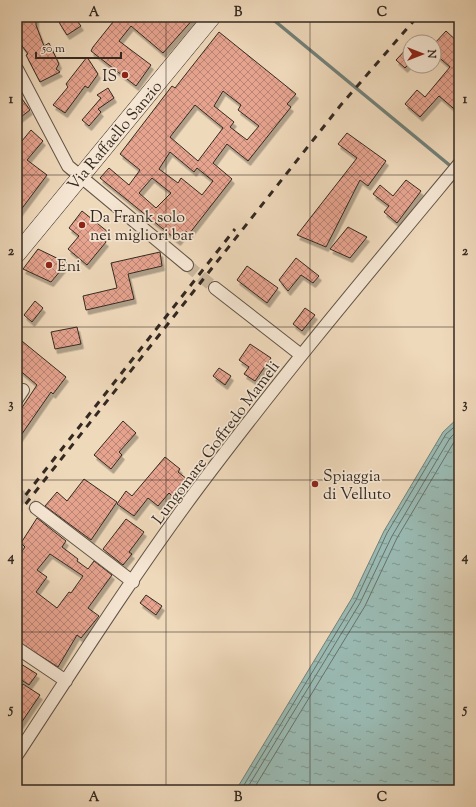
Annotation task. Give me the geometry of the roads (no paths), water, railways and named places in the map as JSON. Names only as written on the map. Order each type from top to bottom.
[{"type":"main road","name":"Via Raffaello Sanzio","points":[[17,254],[212,17]]},
{"type":"street","points":[[17,69],[68,166],[79,177],[186,265]]},
{"type":"street","name":"Lungomare Goffredo Mameli","points":[[17,755],[198,487],[301,355],[459,164]]},
{"type":"street","points":[[215,288],[301,355]]},
{"type":"street","points":[[36,508],[133,582]]},
{"type":"street","points":[[17,648],[66,682]]},
{"type":"water","points":[[459,417],[459,790],[236,790],[352,598],[384,531],[443,432]]},
{"type":"waterway","points":[[270,17],[453,168]]},
{"type":"tunnel","points":[[187,265],[215,288]]},
{"type":"tunnel","points":[[17,493],[36,508]]},
{"type":"railway","points":[[17,515],[340,106],[417,17]]},
{"type":"railway","points":[[17,506],[235,229]]},
{"type":"place","name":"IS","points":[[125,75]]},
{"type":"place","name":"Da Frank solo nei migliori bar","points":[[82,225]]},
{"type":"place","name":"Eni","points":[[49,265]]},
{"type":"place","name":"Spiaggia di Velluto","points":[[315,484]]}]
